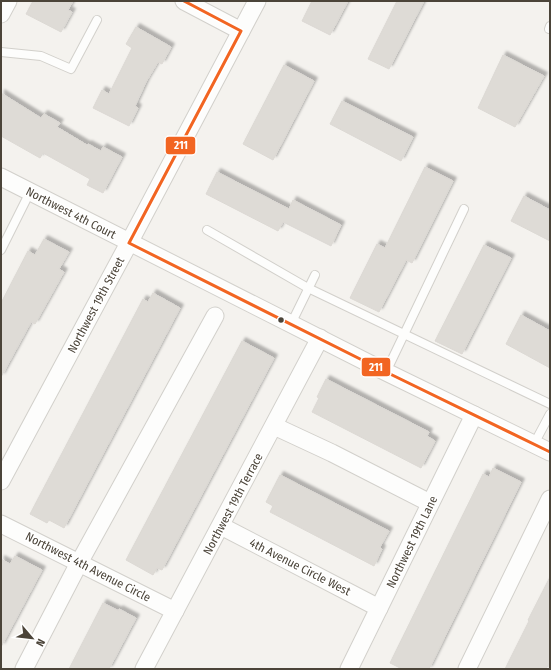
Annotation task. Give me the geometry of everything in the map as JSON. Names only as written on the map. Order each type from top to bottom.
[{"type":"street","points":[[1,14],[8,1]]},
{"type":"street","points":[[184,1],[241,31]]},
{"type":"street","name":"Northwest 19th Street","points":[[1,481],[257,1]]},
{"type":"street","name":"Northwest 4th Court","points":[[1,177],[386,372],[550,452]]},
{"type":"street","points":[[24,669],[79,563],[214,316]]},
{"type":"street","name":"Northwest 19th Terrace","points":[[144,669],[320,338]]},
{"type":"street","name":"Northwest 19th Lane","points":[[349,669],[474,415]]},
{"type":"street","points":[[274,426],[430,503]]},
{"type":"street","points":[[467,669],[550,500]]},
{"type":"street","name":"Northwest 4th Avenue Circle","points":[[1,524],[175,611]]},
{"type":"street","name":"4th Avenue Circle West","points":[[221,526],[379,608]]},
{"type":"lane","points":[[1,52],[41,56],[71,69],[97,20]]},
{"type":"lane","points":[[1,250],[30,192]]},
{"type":"lane","points":[[386,372],[464,209]]},
{"type":"lane","points":[[207,230],[308,288],[550,404]]},
{"type":"lane","points":[[291,324],[315,275]]},
{"type":"lane","points":[[534,444],[550,414]]},
{"type":"building","points":[[33,1],[73,1],[68,10],[72,12],[61,32],[26,14]]},
{"type":"building","points":[[312,1],[348,1],[330,35],[302,21]]},
{"type":"building","points":[[397,1],[424,1],[389,69],[368,59]]},
{"type":"building","points":[[136,27],[171,47],[162,64],[158,62],[146,82],[135,106],[138,108],[129,126],[93,108],[102,90],[109,94],[132,48],[126,44]]},
{"type":"building","points":[[503,55],[544,76],[515,127],[478,108]]},
{"type":"building","points":[[284,65],[314,81],[273,160],[243,144]]},
{"type":"building","points":[[1,93],[41,118],[44,114],[60,123],[57,127],[87,145],[88,144],[101,151],[103,147],[122,157],[103,193],[87,185],[90,179],[43,153],[40,158],[1,136]]},
{"type":"building","points":[[342,101],[413,137],[401,161],[330,124]]},
{"type":"building","points":[[425,167],[453,181],[412,263],[406,260],[379,312],[350,298],[377,244],[385,248]]},
{"type":"building","points":[[217,172],[289,209],[293,200],[341,225],[331,246],[283,222],[278,231],[206,194]]},
{"type":"building","points":[[524,196],[550,210],[550,241],[511,221]]},
{"type":"building","points":[[44,239],[69,252],[59,269],[64,272],[35,324],[31,322],[1,377],[1,303],[28,251],[35,255]]},
{"type":"building","points":[[484,245],[511,258],[462,354],[435,341]]},
{"type":"building","points":[[153,293],[180,308],[64,528],[49,520],[47,523],[30,514],[143,299],[148,302]]},
{"type":"building","points":[[521,315],[550,331],[550,368],[506,344]]},
{"type":"building","points":[[242,341],[274,358],[162,570],[157,568],[153,575],[126,560]]},
{"type":"building","points":[[326,379],[429,432],[427,436],[435,441],[421,468],[312,412],[319,398],[317,397]]},
{"type":"building","points":[[493,468],[521,482],[429,669],[402,669],[390,663],[483,474],[489,477]]},
{"type":"building","points":[[280,475],[389,531],[380,547],[382,549],[374,566],[270,512],[273,506],[266,502]]},
{"type":"building","points":[[15,556],[42,570],[1,647],[1,559],[10,564]]},
{"type":"building","points":[[550,577],[550,662],[546,669],[505,669],[529,621],[528,620]]},
{"type":"building","points":[[103,603],[136,618],[109,669],[69,669]]},
{"type":"transit line","name":"211","points":[[184,1],[241,31],[129,243],[386,372],[550,452]]}]
